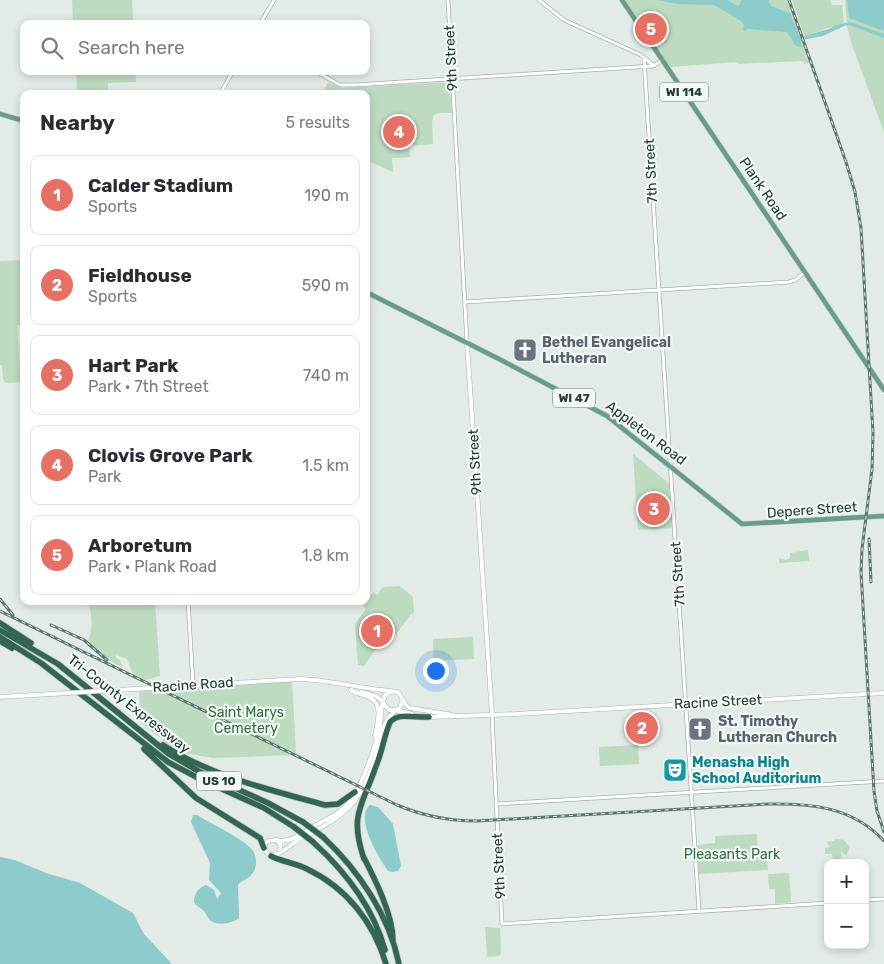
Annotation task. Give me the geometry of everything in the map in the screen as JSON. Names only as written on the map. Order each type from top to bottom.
[{"type":"highway","points":[[0,623],[46,653],[52,660]]},
{"type":"highway","name":"Tri-County Expressway","points":[[0,630],[52,660],[180,761],[268,803],[303,822],[323,837],[335,848],[360,878],[387,922],[399,964]]},
{"type":"highway","name":"Tri-County Expressway","points":[[0,636],[35,660],[168,762],[200,779],[264,808],[313,842],[345,875],[364,904],[388,964]]},
{"type":"highway","points":[[0,642],[35,660]]},
{"type":"highway","points":[[364,859],[357,832],[358,813],[376,767],[390,722],[400,716],[429,717]]},
{"type":"highway","points":[[141,731],[177,754],[207,768],[318,803],[338,804],[358,792]]},
{"type":"highway","points":[[137,739],[139,744],[189,793],[216,812],[256,835],[262,840],[264,848]]},
{"type":"highway","points":[[358,792],[354,828],[364,859],[379,892],[387,922]]},
{"type":"highway","points":[[271,856],[305,867],[330,882],[372,924]]},
{"type":"main road","name":"Plank Road","points":[[622,0],[884,390]]},
{"type":"main road","points":[[0,114],[20,119]]},
{"type":"main road","name":"Appleton Road","points":[[370,294],[608,416],[742,524]]},
{"type":"main road","name":"9th Street","points":[[468,343],[492,715]]},
{"type":"main road","name":"Depere Street","points":[[742,524],[884,516]]},
{"type":"main road","name":"Racine Road","points":[[0,697],[292,679],[326,682],[376,696],[383,703]]},
{"type":"main road","name":"Racine Road","points":[[341,686],[392,691]]},
{"type":"main road","points":[[352,690],[373,700],[377,704],[375,741]]},
{"type":"main road","points":[[403,700],[402,706],[387,718],[376,757],[358,792],[348,809],[340,816],[288,846],[278,854],[271,856],[266,853],[264,848],[268,841],[287,841],[334,816],[358,792],[380,725],[386,694],[392,691],[400,694],[407,706],[412,708],[455,716]]},
{"type":"main road","name":"Racine Street","points":[[492,715],[884,693]]},
{"type":"main road","points":[[383,703],[386,708],[429,717],[492,715]]},
{"type":"main road","points":[[276,840],[281,846],[278,854]]},
{"type":"street","points":[[262,20],[274,0]]},
{"type":"street","name":"9th Street","points":[[448,0],[468,343]]},
{"type":"street","points":[[539,0],[564,20],[641,56],[655,66]]},
{"type":"street","name":"7th Street","points":[[644,59],[699,911]]},
{"type":"street","points":[[322,75],[343,86],[645,67],[655,66],[663,60]]},
{"type":"street","points":[[222,90],[230,75]]},
{"type":"street","points":[[465,302],[789,282],[795,280],[804,272]]},
{"type":"street","points":[[188,605],[193,685]]},
{"type":"street","name":"9th Street","points":[[492,715],[502,924],[699,911]]},
{"type":"street","points":[[496,804],[884,781]]},
{"type":"street","points":[[869,900],[884,899]]},
{"type":"street","points":[[699,911],[824,903]]},
{"type":"green space","points":[[72,0],[132,0],[133,20],[73,20]]},
{"type":"green space","points":[[623,0],[788,0],[810,63],[804,64],[803,61],[739,64],[737,62],[670,67]]},
{"type":"green space","points":[[792,0],[830,0],[832,5],[842,5],[844,23],[804,36]]},
{"type":"green space","points":[[845,0],[884,0],[884,132],[852,45],[847,26]]},
{"type":"green space","points":[[76,75],[135,75],[136,82],[108,83],[108,90],[77,90]]},
{"type":"green space","points":[[328,82],[342,88],[449,82],[452,113],[434,115],[432,121],[433,144],[410,146],[410,157],[392,158],[393,172],[370,162],[370,90],[324,90]]},
{"type":"green space","points":[[20,260],[20,325],[17,325],[20,382],[6,383],[3,380],[2,365],[0,365],[0,261]]},
{"type":"green space","points":[[633,454],[670,484],[673,528],[638,530]]},
{"type":"green space","points":[[808,550],[809,561],[779,563],[779,558],[786,560],[790,558],[790,553]]},
{"type":"green space","points":[[400,586],[413,597],[414,613],[411,614],[394,637],[390,638],[386,644],[382,641],[364,666],[358,665],[355,624],[366,609],[364,605],[370,605],[370,596],[373,592],[377,595],[383,587]]},
{"type":"green space","points":[[89,605],[155,605],[160,676],[145,680],[133,674],[127,659],[116,655],[123,668],[107,659],[88,641],[92,621]]},
{"type":"green space","points":[[473,637],[474,659],[434,661],[433,639]]},
{"type":"green space","name":"Saint Marys Cemetery","points":[[292,681],[296,755],[213,758],[178,752],[141,723],[139,691]]},
{"type":"green space","points":[[638,745],[639,764],[600,766],[599,747]]},
{"type":"green space","name":"Pleasants Park","points":[[757,834],[758,857],[765,857],[767,859],[768,870],[699,874],[697,845],[715,843],[715,836]]},
{"type":"green space","points":[[836,839],[844,840],[850,847],[846,856],[841,851],[842,859],[833,859],[832,854],[825,854],[825,848],[830,847],[826,842]]},
{"type":"green space","name":"Pleasants Park","points":[[789,873],[791,902],[775,904],[775,889],[769,889],[768,874]]},
{"type":"green space","points":[[485,927],[500,928],[501,954],[499,956],[487,957]]},
{"type":"water","points":[[657,0],[727,0],[738,6],[742,0],[770,0],[771,6],[790,13],[800,37],[850,22],[884,34],[884,38],[849,25],[823,36],[802,40],[802,47],[796,46],[787,32],[743,30],[744,25],[741,21],[714,5],[677,4]]},
{"type":"water","points":[[847,0],[884,0],[884,31],[849,18]]},
{"type":"water","points":[[370,805],[378,807],[393,824],[401,866],[398,871],[388,871],[370,838],[365,819],[366,811]]},
{"type":"water","points":[[193,815],[197,815],[236,837],[254,853],[256,862],[253,873],[238,885],[239,918],[233,921],[221,924],[214,923],[194,902],[197,892],[206,885],[214,890],[217,899],[221,893],[209,880],[210,863],[191,822]]},
{"type":"water","points":[[0,857],[15,860],[46,873],[80,883],[133,913],[144,934],[172,964],[0,964]]},
{"type":"railway","points":[[789,0],[846,162],[855,192],[861,228],[873,433],[872,469],[861,572],[874,791],[877,811],[884,832]]},
{"type":"railway","points":[[869,539],[871,582]]},
{"type":"railway","points":[[0,599],[13,615]]},
{"type":"railway","points":[[0,611],[397,805],[426,815],[446,819],[477,821],[784,804],[815,806],[845,814],[859,821],[884,841]]},
{"type":"railway","points":[[51,625],[84,640],[107,660]]},
{"type":"place","name":"Arboretum","points":[[651,29]]},
{"type":"place","name":"Clovis Grove Park","points":[[399,132]]},
{"type":"place","name":"Bethel Evangelical Lutheran","points":[[525,350]]},
{"type":"place","name":"Hart Park","points":[[654,509]]},
{"type":"place","name":"Calder Stadium","points":[[377,631]]},
{"type":"place","name":"Fieldhouse","points":[[642,728]]},
{"type":"place","name":"St. Timothy Lutheran Church","points":[[700,729]]},
{"type":"place","name":"Menasha High School Auditorium","points":[[675,770]]}]
